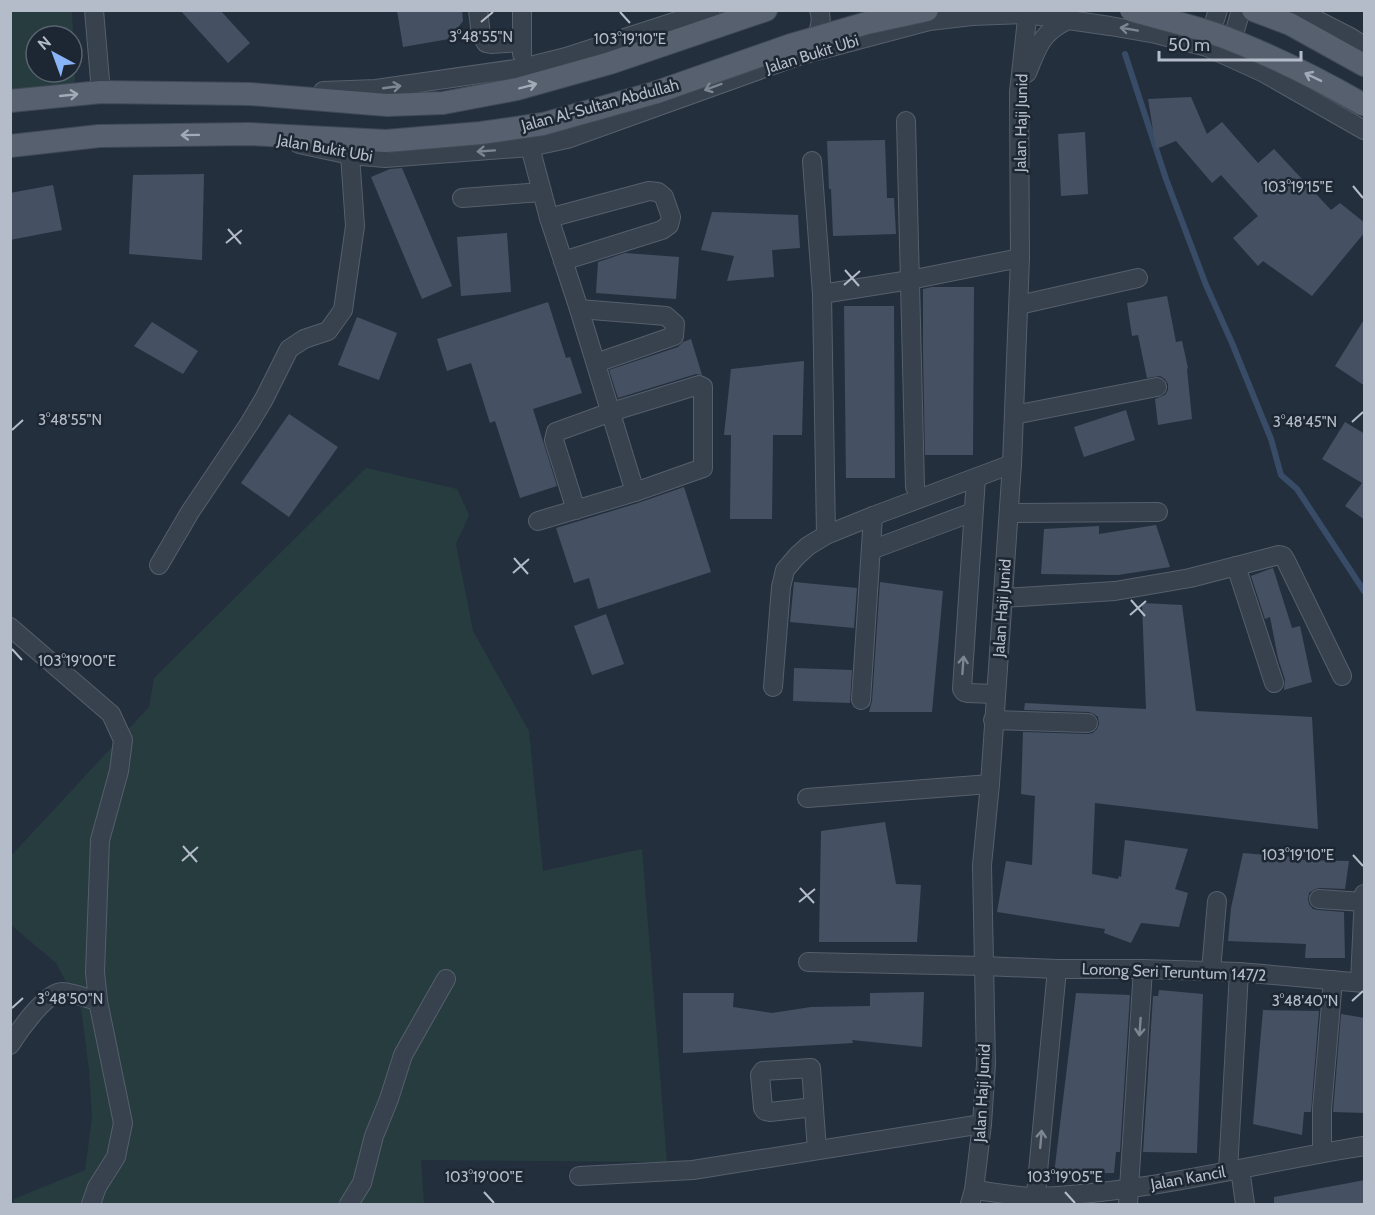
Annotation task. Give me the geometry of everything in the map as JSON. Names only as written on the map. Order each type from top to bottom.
[{"type":"main road","points":[[10,101],[101,92],[250,94],[387,105],[443,103],[517,89],[610,63],[766,10]]},
{"type":"main road","points":[[1131,10],[1222,37],[1297,69],[1365,105]]},
{"type":"main road","points":[[1253,10],[1290,24],[1365,65]]},
{"type":"main road","name":"Jalan Al-Sultan Abdullah","points":[[13,148],[99,136],[249,134],[386,141],[481,134],[543,124],[654,93],[791,45],[856,26],[928,16]]},
{"type":"street","points":[[94,10],[101,92]]},
{"type":"street","points":[[478,10],[481,36],[486,43],[522,42]]},
{"type":"street","points":[[250,94],[376,89],[522,68],[711,10]]},
{"type":"street","points":[[801,55],[818,34],[822,19],[819,10]]},
{"type":"street","points":[[1207,47],[1218,10]]},
{"type":"street","points":[[1227,55],[1241,10]]},
{"type":"street","points":[[1297,10],[1357,41]]},
{"type":"street","points":[[1323,10],[1357,41]]},
{"type":"street","points":[[522,68],[522,42],[527,11]]},
{"type":"street","name":"Jalan Bukit Ubi","points":[[249,134],[350,154],[385,158],[530,147],[567,139],[801,55],[928,16],[1027,12],[1156,34],[1207,47],[1264,73],[1365,130]]},
{"type":"street","name":"Jalan Haji Junid","points":[[972,1197],[982,1124],[986,1064],[982,865],[990,784],[1012,464],[1020,258],[1019,92],[1027,12]]},
{"type":"street","points":[[1019,92],[1040,42],[1055,26],[1068,20]]},
{"type":"street","points":[[906,120],[915,487]]},
{"type":"street","points":[[530,147],[549,218],[635,492]]},
{"type":"street","points":[[159,565],[190,512],[249,424],[289,349],[304,339],[328,331],[343,310],[355,226],[350,154]]},
{"type":"street","points":[[812,160],[822,294],[826,535]]},
{"type":"street","points":[[549,218],[649,191],[658,192],[664,197],[671,217],[669,225],[662,230],[563,261]]},
{"type":"street","points":[[462,198],[542,192]]},
{"type":"street","points":[[822,294],[910,280],[1020,258]]},
{"type":"street","points":[[1019,305],[1138,278]]},
{"type":"street","points":[[579,309],[666,316],[675,324],[674,336],[596,363]]},
{"type":"street","points":[[538,521],[576,510],[635,492],[703,468],[703,387],[699,385],[611,412],[556,432],[554,440],[576,510]]},
{"type":"street","points":[[1014,415],[1157,387]]},
{"type":"street","points":[[773,687],[781,587],[785,570],[797,556],[826,535],[1012,464]]},
{"type":"street","points":[[975,478],[962,689],[968,693],[995,694]]},
{"type":"street","points":[[870,550],[973,512]]},
{"type":"street","points":[[1009,513],[1158,513]]},
{"type":"street","points":[[861,700],[873,516]]},
{"type":"street","points":[[1003,598],[1115,591],[1190,578],[1279,555],[1283,556],[1342,676]]},
{"type":"street","points":[[1236,566],[1274,683]]},
{"type":"street","points":[[10,627],[111,714],[123,740],[119,771],[100,840],[95,972],[98,1001],[123,1123],[116,1157],[97,1187],[91,1204]]},
{"type":"street","points":[[993,720],[1088,723]]},
{"type":"street","points":[[807,798],[990,784]]},
{"type":"street","points":[[1362,982],[1365,894]]},
{"type":"street","points":[[1319,899],[1364,902]]},
{"type":"street","points":[[1211,971],[1217,901]]},
{"type":"street","name":"Lorong Seri Teruntum 147/2","points":[[808,962],[1239,972],[1362,982]]},
{"type":"street","points":[[1035,1201],[1057,969]]},
{"type":"street","points":[[1129,1196],[1143,969]]},
{"type":"street","points":[[1239,972],[1234,1170],[1245,1204]]},
{"type":"street","points":[[349,1204],[363,1183],[374,1136],[403,1055],[446,979]]},
{"type":"street","points":[[1322,1152],[1322,1109],[1333,980]]},
{"type":"street","points":[[10,1045],[17,1033],[53,994],[61,992],[98,1001]]},
{"type":"street","points":[[814,1107],[817,1150]]},
{"type":"street","points":[[579,1176],[693,1170],[982,1124]]},
{"type":"street","name":"Jalan Kancil","points":[[972,1197],[1035,1201],[1129,1196],[1234,1170],[1322,1152],[1365,1146]]},
{"type":"green space","points":[[11,11],[72,11],[73,24],[24,24],[24,84],[74,84],[72,89],[11,95]]},
{"type":"green space","points":[[366,468],[457,489],[469,515],[456,544],[473,631],[529,731],[543,871],[642,849],[667,1162],[421,1160],[424,1204],[14,1204],[14,1199],[85,1170],[92,1118],[89,1070],[81,1009],[56,963],[11,925],[10,857],[149,707],[154,678]]},
{"type":"building","points":[[180,10],[220,10],[250,43],[228,63]]},
{"type":"building","points":[[397,10],[462,10],[463,21],[449,39],[403,47]]},
{"type":"building","points":[[1191,97],[1207,134],[1222,122],[1258,163],[1274,149],[1331,210],[1340,203],[1365,223],[1365,232],[1312,296],[1263,261],[1258,266],[1233,238],[1258,216],[1221,175],[1212,183],[1176,141],[1156,149],[1148,99]]},
{"type":"building","points":[[1085,132],[1088,194],[1061,196],[1058,134]]},
{"type":"building","points":[[885,140],[887,198],[894,198],[896,234],[833,236],[827,141]]},
{"type":"building","points":[[402,168],[452,286],[422,299],[371,177],[390,169]]},
{"type":"building","points":[[204,174],[202,260],[129,254],[133,175]]},
{"type":"building","points":[[53,185],[62,230],[10,240],[10,193]]},
{"type":"building","points":[[712,212],[798,215],[800,248],[772,250],[774,277],[727,281],[734,256],[701,250]]},
{"type":"building","points":[[507,233],[511,292],[461,296],[457,237]]},
{"type":"building","points":[[625,253],[679,257],[676,299],[596,293],[598,262]]},
{"type":"building","points":[[974,287],[973,455],[925,455],[923,289]]},
{"type":"building","points":[[1167,296],[1176,342],[1182,341],[1188,368],[1192,419],[1158,425],[1155,399],[1165,395],[1168,384],[1160,376],[1147,378],[1138,335],[1132,336],[1127,303]]},
{"type":"building","points":[[548,302],[566,358],[570,357],[582,393],[533,409],[557,486],[520,498],[495,421],[490,423],[471,363],[447,371],[437,339]]},
{"type":"building","points":[[844,306],[894,306],[895,478],[846,478]]},
{"type":"building","points":[[357,317],[397,333],[379,380],[338,365]]},
{"type":"building","points":[[1365,318],[1365,386],[1335,366]]},
{"type":"building","points":[[152,322],[198,351],[183,374],[134,346]]},
{"type":"building","points":[[691,339],[702,375],[696,374],[618,398],[609,370],[678,347]]},
{"type":"building","points":[[804,361],[802,435],[773,435],[772,519],[730,519],[731,435],[724,435],[731,369]]},
{"type":"building","points":[[1126,410],[1135,440],[1084,457],[1074,427]]},
{"type":"building","points":[[289,414],[338,447],[289,517],[241,483]]},
{"type":"building","points":[[1345,422],[1365,434],[1365,520],[1345,506],[1362,483],[1322,459]]},
{"type":"building","points":[[684,487],[711,572],[598,609],[589,578],[574,583],[556,528]]},
{"type":"building","points":[[1156,525],[1170,567],[1118,575],[1041,574],[1044,529],[1099,526],[1099,534]]},
{"type":"building","points":[[1273,568],[1292,628],[1300,626],[1312,682],[1284,690],[1285,680],[1270,617],[1265,619],[1251,576]]},
{"type":"building","points":[[794,582],[857,588],[854,628],[790,622]]},
{"type":"building","points":[[880,582],[943,591],[932,712],[869,712],[872,701]]},
{"type":"building","points":[[1142,603],[1182,605],[1196,711],[1312,717],[1318,829],[1095,803],[1092,874],[1118,879],[1119,876],[1121,877],[1125,840],[1188,849],[1175,889],[1188,893],[1179,927],[1141,923],[1131,943],[1104,933],[1105,929],[997,912],[1006,861],[1032,865],[1035,796],[1021,794],[1023,732],[1088,734],[1093,733],[1099,724],[1098,717],[1089,712],[1024,710],[1025,703],[1146,709]]},
{"type":"building","points":[[606,614],[624,664],[592,675],[574,626]]},
{"type":"building","points":[[794,668],[852,670],[850,703],[793,701]]},
{"type":"building","points":[[885,822],[896,884],[921,885],[917,942],[819,942],[821,831]]},
{"type":"building","points":[[1243,853],[1303,858],[1303,860],[1349,861],[1345,889],[1315,889],[1309,893],[1308,899],[1313,909],[1344,912],[1345,958],[1305,958],[1306,944],[1228,941],[1231,908]]},
{"type":"building","points":[[1159,990],[1203,994],[1197,1153],[1143,1152],[1153,996],[1158,996]]},
{"type":"building","points":[[924,992],[922,1047],[852,1040],[853,1043],[683,1053],[683,993],[734,993],[733,1007],[772,1013],[811,1007],[870,1006],[870,993]]},
{"type":"building","points":[[1076,993],[1130,995],[1120,1152],[1116,1152],[1114,1173],[1054,1174]]},
{"type":"building","points":[[1263,1010],[1319,1011],[1311,1112],[1304,1112],[1302,1135],[1253,1124]]},
{"type":"building","points":[[1341,1014],[1365,1018],[1365,1113],[1333,1112]]},
{"type":"building","points":[[1365,1180],[1365,1204],[1274,1204],[1274,1197]]},
{"type":"waterway","points":[[1125,54],[1166,179],[1206,285],[1271,439],[1281,475],[1297,489],[1364,591]]}]
